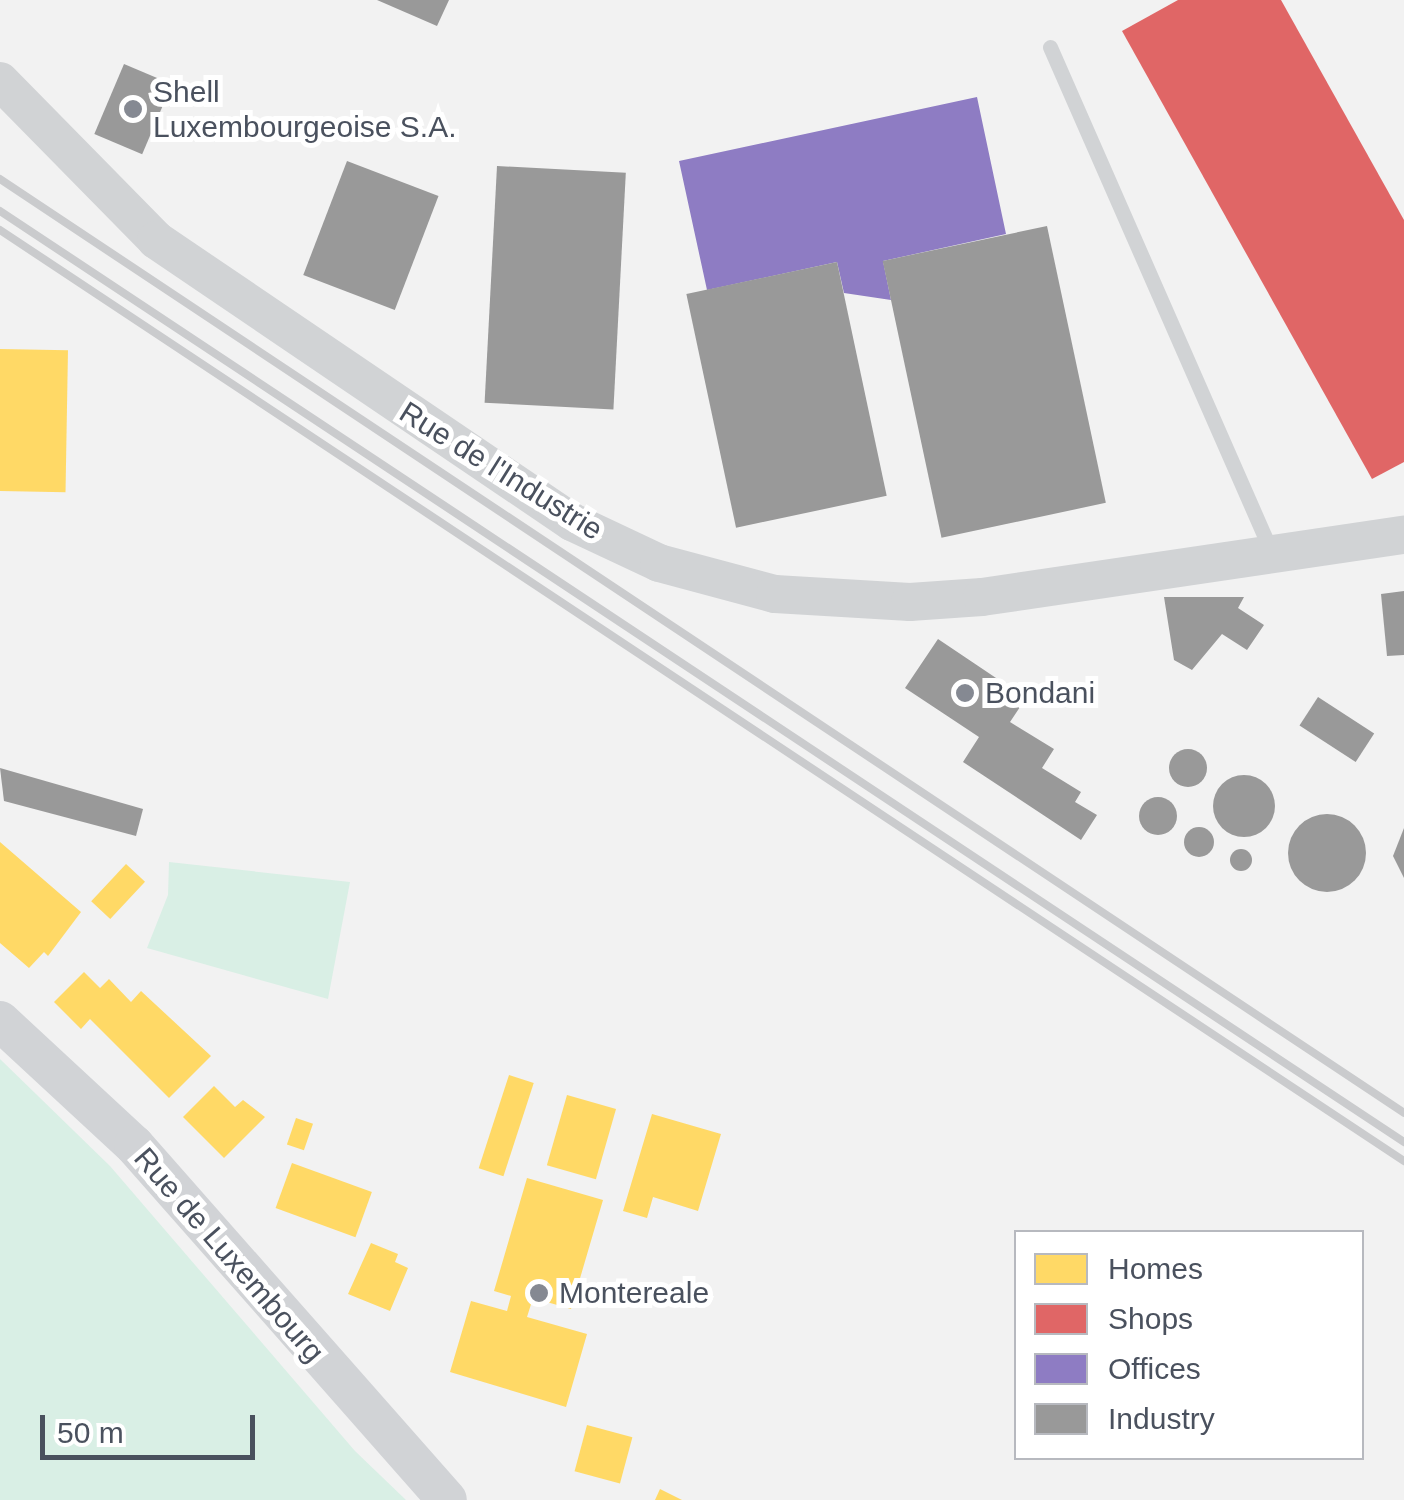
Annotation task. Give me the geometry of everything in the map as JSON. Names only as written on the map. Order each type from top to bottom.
[{"type":"main road","name":"Rue de Luxembourg","points":[[0,1020],[134,1146],[447,1500]]},
{"type":"street","name":"Rue de l'Industrie","points":[[0,81],[156,240],[572,522],[660,564],[776,594],[910,602],[982,598],[1271,550],[1404,535]]},
{"type":"lane","points":[[1050,47],[1271,550]]},
{"type":"green space","points":[[169,862],[350,882],[328,999],[147,948],[168,895]]},
{"type":"green space","points":[[0,1059],[110,1166],[355,1451],[406,1500],[0,1500]]},
{"type":"building: Homes","points":[[0,349],[68,350],[66,492],[0,491]]},
{"type":"building: Homes","points":[[0,842],[81,912],[48,956],[44,952],[29,968],[0,943]]},
{"type":"building: Homes","points":[[126,864],[145,882],[110,919],[91,901]]},
{"type":"building: Homes","points":[[84,972],[100,988],[109,979],[131,1002],[141,991],[211,1056],[169,1098],[90,1019],[81,1029],[54,1002]]},
{"type":"building: Homes","points":[[509,1075],[534,1083],[503,1176],[479,1168]]},
{"type":"building: Homes","points":[[214,1086],[235,1107],[243,1100],[265,1117],[224,1158],[183,1117]]},
{"type":"building: Homes","points":[[567,1095],[616,1109],[596,1179],[547,1165]]},
{"type":"building: Homes","points":[[652,1114],[721,1134],[698,1211],[653,1197],[647,1218],[623,1211]]},
{"type":"building: Homes","points":[[296,1118],[313,1124],[304,1150],[287,1144]]},
{"type":"building: Homes","points":[[292,1163],[372,1192],[355,1237],[276,1208]]},
{"type":"building: Homes","name":"Montereale","points":[[527,1178],[603,1200],[571,1309],[533,1298],[527,1317],[587,1334],[566,1407],[450,1372],[471,1301],[507,1311],[511,1296],[494,1291]]},
{"type":"building: Homes","points":[[371,1243],[398,1254],[395,1262],[408,1268],[390,1311],[348,1294]]},
{"type":"building: Homes","points":[[587,1425],[632,1437],[620,1484],[575,1471]]},
{"type":"building: Homes","points":[[660,1489],[682,1500],[655,1500]]},
{"type":"building: Shops","points":[[1178,0],[1281,0],[1404,220],[1404,462],[1372,479],[1122,31]]},
{"type":"building: Offices","points":[[977,97],[1006,234],[883,261],[891,300],[844,293],[837,262],[707,290],[679,161]]},
{"type":"building: Industry","points":[[377,0],[449,0],[437,26]]},
{"type":"building: Industry","name":"Shell Luxembourgeoise S.A.","points":[[124,64],[172,84],[142,154],[94,134]]},
{"type":"building: Industry","points":[[347,161],[438,196],[395,310],[303,275]]},
{"type":"building: Industry","points":[[497,166],[626,173],[613,409],[485,403]]},
{"type":"building: Industry","points":[[1047,226],[1106,503],[942,538],[883,261]]},
{"type":"building: Industry","points":[[837,262],[887,496],[736,528],[686,294]]},
{"type":"building: Industry","points":[[1404,591],[1404,655],[1387,656],[1381,594]]},
{"type":"building: Industry","points":[[1164,597],[1244,597],[1238,608],[1264,625],[1247,650],[1222,634],[1192,670],[1174,660]]},
{"type":"building: Industry","points":[[938,639],[1026,698],[1010,722],[1054,749],[1042,768],[1081,792],[1075,802],[1097,815],[1081,840],[963,762],[979,737],[905,688]]},
{"type":"building: Industry","points":[[1318,697],[1374,733],[1356,762],[1299,726]]},
{"type":"building: Industry","points":[[1188,749],[1201,755],[1207,768],[1201,781],[1188,787],[1175,781],[1169,768],[1175,755]]},
{"type":"building: Industry","points":[[0,768],[143,809],[136,836],[4,801]]},
{"type":"building: Industry","points":[[1244,775],[1266,784],[1275,806],[1266,828],[1244,837],[1222,828],[1213,806],[1222,784]]},
{"type":"building: Industry","points":[[1158,797],[1171,803],[1177,816],[1171,829],[1158,835],[1145,829],[1139,816],[1145,803]]},
{"type":"building: Industry","points":[[1327,814],[1355,825],[1366,853],[1355,881],[1327,892],[1299,881],[1288,853],[1299,825]]},
{"type":"building: Industry","points":[[1199,827],[1210,831],[1214,842],[1210,853],[1199,857],[1188,853],[1184,842],[1188,831]]},
{"type":"building: Industry","points":[[1404,828],[1404,878],[1393,856]]},
{"type":"building: Industry","points":[[1241,849],[1249,852],[1249,868],[1241,871],[1233,868],[1230,860],[1233,852]]},
{"type":"railway","points":[[0,179],[1404,1113]]},
{"type":"railway","points":[[0,211],[1404,1142]]},
{"type":"railway","points":[[0,230],[1404,1161]]},
{"type":"place","name":"Shell Luxembourgeoise S.A.","points":[[133,109]]},
{"type":"place","name":"Bondani","points":[[965,693]]},
{"type":"place","name":"Montereale","points":[[539,1293]]}]
